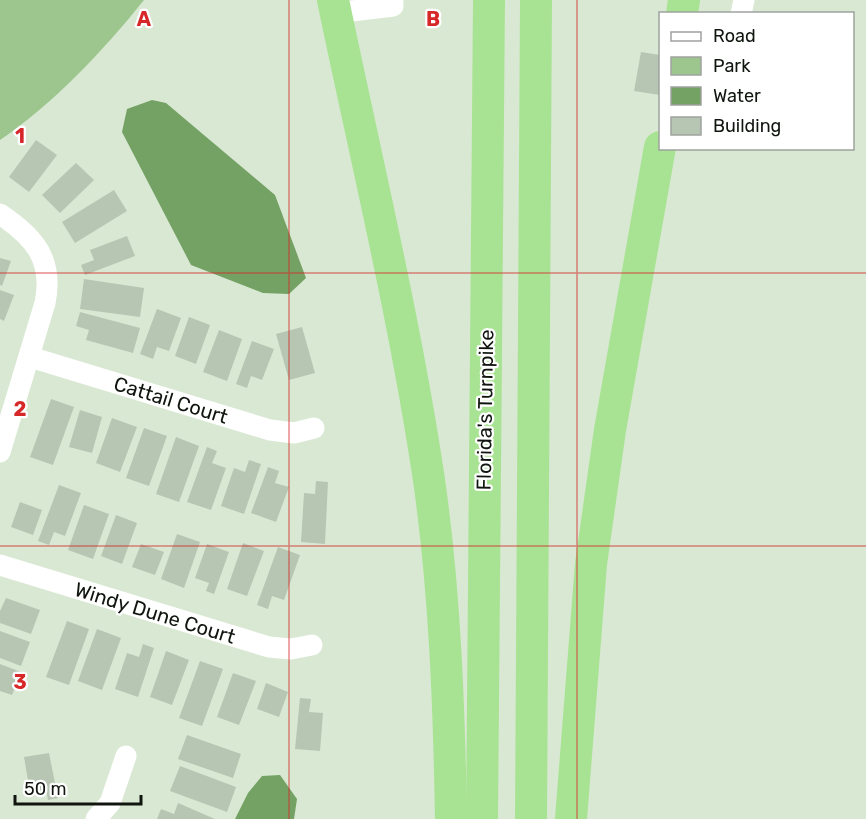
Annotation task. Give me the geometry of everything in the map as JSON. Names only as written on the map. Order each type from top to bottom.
[{"type":"highway","name":"Florida's Turnpike","points":[[482,819],[489,0]]},
{"type":"highway","points":[[531,819],[536,0]]},
{"type":"highway","points":[[334,6],[412,379],[429,482],[441,591],[448,697],[451,819]]},
{"type":"highway","points":[[571,819],[591,564],[610,429],[659,150]]},
{"type":"street","points":[[334,6],[393,6],[393,0]]},
{"type":"street","points":[[0,213],[33,241],[40,251],[47,272],[45,303],[0,453]]},
{"type":"street","name":"Cattail Court","points":[[30,357],[270,430],[294,433],[314,428]]},
{"type":"street","name":"Windy Dune Court","points":[[0,566],[269,647],[291,649],[312,645]]},
{"type":"street","points":[[96,819],[110,803],[126,756]]},
{"type":"green space","points":[[0,0],[144,0],[77,75],[40,110],[0,140]]},
{"type":"water","points":[[152,100],[166,103],[275,195],[306,278],[289,294],[263,293],[191,265],[122,132],[127,109]]},
{"type":"water","points":[[280,775],[297,799],[294,819],[235,819],[248,793],[262,776]]},
{"type":"building","points":[[641,52],[659,55],[659,95],[634,91]]},
{"type":"building","points":[[36,140],[57,155],[29,192],[9,177]]},
{"type":"building","points":[[76,163],[94,180],[60,213],[42,195]]},
{"type":"building","points":[[114,190],[127,211],[75,243],[62,222]]},
{"type":"building","points":[[127,236],[135,256],[85,275],[81,265],[94,260],[90,250]]},
{"type":"building","points":[[0,258],[11,261],[2,286],[0,285]]},
{"type":"building","points":[[84,279],[144,288],[140,317],[80,309]]},
{"type":"building","points":[[0,290],[14,295],[4,321],[0,319]]},
{"type":"building","points":[[157,309],[181,318],[169,351],[157,347],[153,359],[140,354]]},
{"type":"building","points":[[80,312],[140,328],[133,353],[86,340],[89,330],[76,326]]},
{"type":"building","points":[[189,317],[210,325],[196,364],[175,356]]},
{"type":"building","points":[[302,327],[315,373],[289,380],[276,334]]},
{"type":"building","points":[[219,330],[242,339],[227,381],[203,372]]},
{"type":"building","points":[[252,341],[274,349],[262,380],[251,376],[247,388],[236,384]]},
{"type":"building","points":[[51,399],[74,407],[53,465],[30,457]]},
{"type":"building","points":[[80,410],[102,417],[92,453],[69,447]]},
{"type":"building","points":[[112,418],[137,427],[120,472],[96,463]]},
{"type":"building","points":[[144,428],[167,436],[149,486],[126,478]]},
{"type":"building","points":[[176,437],[199,446],[179,502],[156,494]]},
{"type":"building","points":[[207,447],[217,451],[212,463],[226,468],[211,510],[187,502]]},
{"type":"building","points":[[249,460],[261,464],[244,514],[221,506],[234,468],[245,472]]},
{"type":"building","points":[[268,467],[279,471],[275,483],[289,487],[276,522],[251,513]]},
{"type":"building","points":[[316,481],[328,482],[325,544],[301,542],[304,493],[315,494]]},
{"type":"building","points":[[59,485],[81,493],[65,536],[54,532],[49,545],[38,541]]},
{"type":"building","points":[[20,502],[42,510],[33,535],[11,527]]},
{"type":"building","points":[[84,505],[109,514],[93,559],[68,550]]},
{"type":"building","points":[[116,515],[137,523],[122,564],[101,556]]},
{"type":"building","points":[[177,534],[200,542],[184,588],[161,579]]},
{"type":"building","points":[[243,543],[264,551],[247,596],[227,589]]},
{"type":"building","points":[[141,544],[164,552],[155,575],[132,567]]},
{"type":"building","points":[[207,544],[229,552],[214,594],[206,591],[209,583],[195,578]]},
{"type":"building","points":[[278,547],[300,555],[284,600],[272,596],[268,609],[257,605]]},
{"type":"building","points":[[6,598],[40,610],[31,634],[0,623],[0,611]]},
{"type":"building","points":[[67,621],[89,629],[69,685],[46,677]]},
{"type":"building","points":[[97,629],[121,638],[102,690],[78,681]]},
{"type":"building","points":[[0,631],[30,642],[21,666],[0,658]]},
{"type":"building","points":[[143,644],[154,648],[138,697],[115,689],[127,653],[139,657]]},
{"type":"building","points":[[166,651],[189,660],[172,705],[150,697]]},
{"type":"building","points":[[200,661],[223,669],[202,726],[179,718]]},
{"type":"building","points":[[0,664],[21,672],[12,695],[0,691]]},
{"type":"building","points":[[233,673],[256,681],[239,725],[217,717]]},
{"type":"building","points":[[266,683],[288,692],[279,717],[257,709]]},
{"type":"building","points":[[300,698],[311,699],[309,712],[323,713],[320,751],[295,749]]},
{"type":"building","points":[[187,735],[241,754],[233,778],[178,759]]},
{"type":"building","points":[[49,753],[58,798],[48,800],[46,789],[30,792],[24,757]]},
{"type":"building","points":[[180,766],[236,787],[227,812],[170,791]]},
{"type":"building","points":[[178,803],[215,819],[157,819],[161,809],[174,814]]}]
